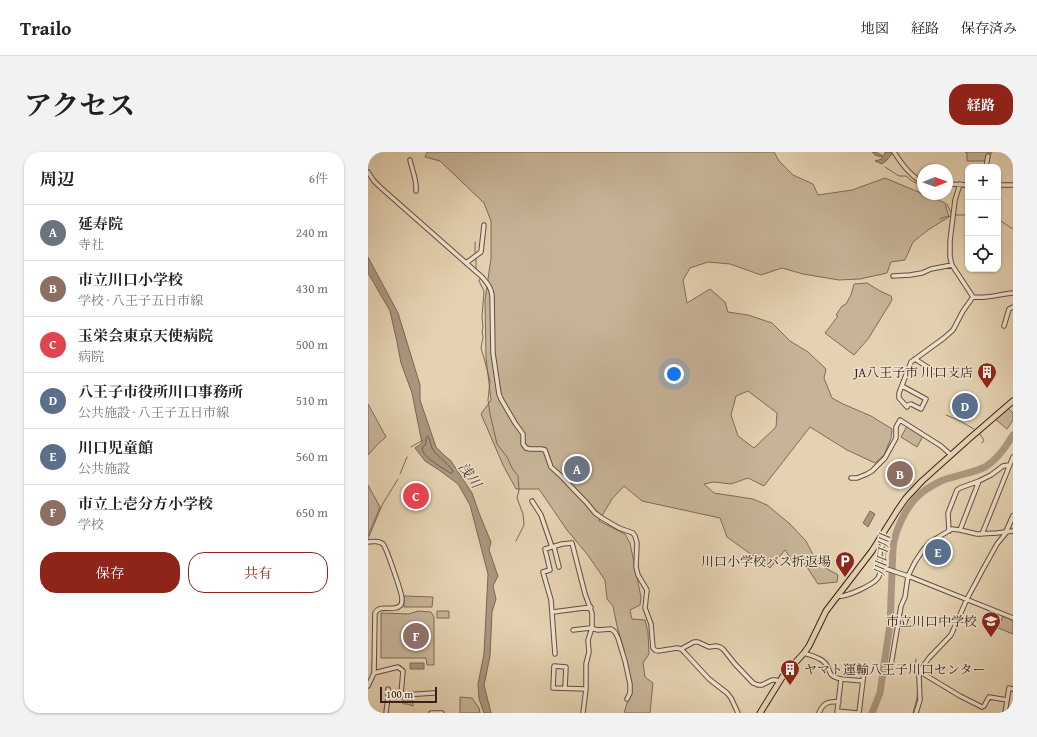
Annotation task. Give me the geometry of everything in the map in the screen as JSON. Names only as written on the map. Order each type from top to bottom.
[{"type":"main road","points":[[760,713],[787,671],[804,653],[812,641],[824,615],[837,596],[872,551],[897,511],[910,494],[982,427],[1013,401]]},
{"type":"street","points":[[894,152],[906,168],[917,179]]},
{"type":"street","points":[[987,164],[988,156]]},
{"type":"street","points":[[410,160],[417,185],[416,191]]},
{"type":"street","points":[[368,172],[380,187],[482,277],[489,285],[492,295],[493,353],[499,394],[504,405],[523,434],[523,444],[530,450],[541,448],[545,450],[551,467],[595,513],[619,528],[633,533],[637,543],[636,567],[638,575],[647,590],[645,608],[651,624],[653,648],[658,651],[672,648],[680,649],[693,660],[709,679],[727,693],[738,713]]},
{"type":"street","points":[[953,184],[965,185]]},
{"type":"street","points":[[960,184],[955,200],[950,241],[950,257],[952,265],[973,297],[980,298],[1013,293]]},
{"type":"street","points":[[1001,185],[1013,185]]},
{"type":"street","points":[[466,263],[481,252],[484,225]]},
{"type":"street","points":[[892,276],[922,273],[931,269],[952,265]]},
{"type":"street","points":[[902,386],[926,399],[921,409],[911,404],[907,407],[899,398],[899,393],[911,362],[953,330],[963,311],[973,297]]},
{"type":"street","points":[[1004,326],[1009,309],[1013,307]]},
{"type":"street","points":[[915,359],[935,372]]},
{"type":"street","points":[[851,478],[857,478],[867,474],[885,458],[896,438],[896,427],[900,420],[941,446],[951,455]]},
{"type":"street","points":[[982,534],[1013,458]]},
{"type":"street","points":[[949,530],[948,513],[957,490],[991,475],[1003,466],[1009,465]]},
{"type":"street","points":[[960,530],[979,481]]},
{"type":"street","points":[[532,502],[541,515],[559,567]]},
{"type":"street","points":[[917,670],[951,635],[967,599],[997,544],[1006,532],[1013,516]]},
{"type":"street","points":[[891,665],[901,606],[905,597],[908,576],[915,562],[928,544],[949,530],[955,529],[982,534],[1013,531]]},
{"type":"street","points":[[837,596],[841,597],[849,594],[875,581],[879,577],[881,567],[880,555],[885,538],[884,532]]},
{"type":"street","points":[[368,542],[373,541],[384,545],[392,564],[402,599],[401,605],[397,608],[379,609],[374,613],[374,673],[368,686]]},
{"type":"street","points":[[554,654],[551,600],[543,572],[550,570],[546,549],[562,544],[572,543],[585,594],[592,613],[592,628],[588,640],[589,652],[586,664],[586,689],[583,713]]},
{"type":"street","points":[[881,567],[903,574],[1013,618]]},
{"type":"street","points":[[552,612],[591,607]]},
{"type":"street","points":[[573,630],[592,628],[598,630],[611,629],[615,632],[625,662],[630,684],[630,693],[627,700]]},
{"type":"street","points":[[680,649],[694,642],[698,642],[709,647],[720,647],[735,664],[758,685],[762,685],[772,680],[780,681]]},
{"type":"street","points":[[804,653],[823,661],[833,677],[863,681]]},
{"type":"street","points":[[565,688],[566,667],[554,666],[552,688],[586,689]]},
{"type":"street","points":[[374,673],[398,667],[402,671],[401,694],[434,693]]},
{"type":"street","points":[[917,670],[960,696],[982,707],[989,697],[1007,700]]},
{"type":"street","points":[[916,713],[920,700],[917,670]]},
{"type":"street","points":[[841,679],[837,712],[858,713],[864,672]]},
{"type":"street","points":[[1005,713],[1009,688],[1013,689]]},
{"type":"street","points":[[386,713],[388,689]]},
{"type":"street","points":[[819,713],[821,708],[827,703],[839,702]]},
{"type":"street","points":[[431,713],[442,713]]},
{"type":"shaded area","points":[[427,152],[774,152],[779,161],[793,175],[813,184],[818,195],[852,190],[885,178],[917,191],[917,200],[938,200],[945,203],[949,217],[928,230],[913,242],[905,260],[891,262],[887,273],[860,279],[839,280],[803,274],[782,268],[761,275],[730,264],[708,262],[690,268],[683,280],[687,303],[710,289],[725,302],[728,312],[748,315],[772,323],[790,341],[808,352],[826,369],[824,378],[832,398],[871,416],[892,429],[891,438],[884,455],[875,463],[847,450],[810,427],[764,486],[748,478],[731,484],[714,482],[704,484],[714,493],[753,499],[767,505],[790,524],[806,541],[812,553],[824,567],[838,575],[837,582],[818,584],[805,564],[793,562],[785,550],[770,568],[727,537],[720,518],[642,501],[624,486],[612,499],[599,521],[625,534],[630,543],[641,597],[640,605],[630,610],[632,619],[645,620],[648,632],[649,654],[643,663],[645,677],[653,683],[650,713],[624,713],[630,693],[624,650],[613,606],[607,599],[605,580],[587,554],[567,530],[539,489],[516,489],[503,465],[481,414],[491,400],[486,358],[485,300],[491,258],[491,221],[484,203],[440,161],[425,157]],"holes":[[[748,391],[777,413],[776,427],[754,448],[738,436],[731,415],[736,396]]]},
{"type":"shaded area","points":[[965,152],[992,152],[987,161],[967,161],[967,153]]},
{"type":"shaded area","points":[[867,283],[891,296],[892,300],[868,339],[854,355],[825,333],[838,316],[836,315],[842,306],[846,304],[851,295],[854,284]]},
{"type":"shaded area","points":[[368,404],[386,437],[368,455]]},
{"type":"shaded area","points":[[1008,408],[1013,413],[1013,420],[1007,429],[995,419]]},
{"type":"shaded area","points":[[907,426],[923,436],[917,447],[901,437]]},
{"type":"shaded area","points":[[368,485],[380,507],[368,536]]},
{"type":"shaded area","points":[[404,596],[433,597],[432,607],[404,607]]},
{"type":"shaded area","points":[[418,611],[431,612],[434,617],[434,665],[427,665],[426,658],[381,658],[381,613],[409,614]]},
{"type":"shaded area","points":[[437,611],[449,611],[449,618],[437,618]]},
{"type":"shaded area","points":[[1003,616],[1013,620],[1013,634],[998,628]]},
{"type":"shaded area","points":[[412,697],[413,706],[403,704],[403,698]]},
{"type":"shaded area","points":[[460,697],[472,698],[479,708],[480,713],[460,713]]},
{"type":"water","points":[[872,152],[876,152],[883,156],[885,152],[890,152],[892,154],[882,164],[875,161],[882,159],[882,157],[875,155]]},
{"type":"water","points":[[368,257],[398,313],[420,385],[420,400],[436,447],[451,461],[472,493],[491,542],[489,550],[498,576],[493,586],[496,599],[492,612],[490,656],[484,685],[491,713],[484,713],[479,699],[478,684],[484,654],[488,574],[470,505],[458,484],[425,461],[415,448],[422,443],[412,393],[401,363],[390,311],[368,273]]},
{"type":"water","points":[[870,511],[875,514],[868,527],[863,523]]},
{"type":"water","points":[[410,663],[424,663],[424,669],[410,669]]},
{"type":"waterway","points":[[885,167],[899,176],[906,176],[917,183]]},
{"type":"waterway","points":[[947,204],[951,213]]},
{"type":"waterway","points":[[956,215],[965,215]]},
{"type":"waterway","points":[[940,219],[951,216]]},
{"type":"waterway","points":[[1001,221],[1013,228]]},
{"type":"waterway","points":[[475,242],[475,253]]},
{"type":"waterway","points":[[476,257],[476,270]]},
{"type":"waterway","points":[[480,279],[479,281],[484,291],[482,317],[483,337],[481,348],[490,381],[488,400],[490,414],[497,444],[507,457],[518,476],[519,490],[517,498],[523,514],[524,525],[516,541]]},
{"type":"waterway","points":[[946,415],[974,429]]},
{"type":"waterway","points":[[979,433],[984,440],[982,443]]},
{"type":"waterway","name":"川口川","points":[[872,713],[880,693],[890,625],[893,548],[901,520],[913,501],[923,492],[941,481],[985,467],[1001,453],[1013,435]]},
{"type":"waterway","points":[[411,447],[423,440]]},
{"type":"waterway","points":[[400,474],[407,457]]},
{"type":"waterway","points":[[368,539],[382,505],[398,479]]},
{"type":"waterway","points":[[915,669],[916,659]]},
{"type":"waterway","points":[[913,713],[918,688]]},
{"type":"place","name":"JA八王子市 川口支店","points":[[987,389]]},
{"type":"place","name":"八王子市役所川口事務所","points":[[965,406]]},
{"type":"place","name":"延寿院","points":[[577,469]]},
{"type":"place","name":"市立川口小学校","points":[[900,474]]},
{"type":"place","name":"玉栄会東京天使病院","points":[[416,496]]},
{"type":"place","name":"川口児童館","points":[[938,552]]},
{"type":"place","name":"川口小学校バス折返場","points":[[845,578]]},
{"type":"place","name":"市立上壱分方小学校","points":[[416,636]]},
{"type":"place","name":"市立川口中学校","points":[[991,638]]},
{"type":"place","name":"ヤマト運輸八王子川口センター","points":[[790,686]]},
{"type":"water label","name":"浅川","points":[[470,475]]}]
